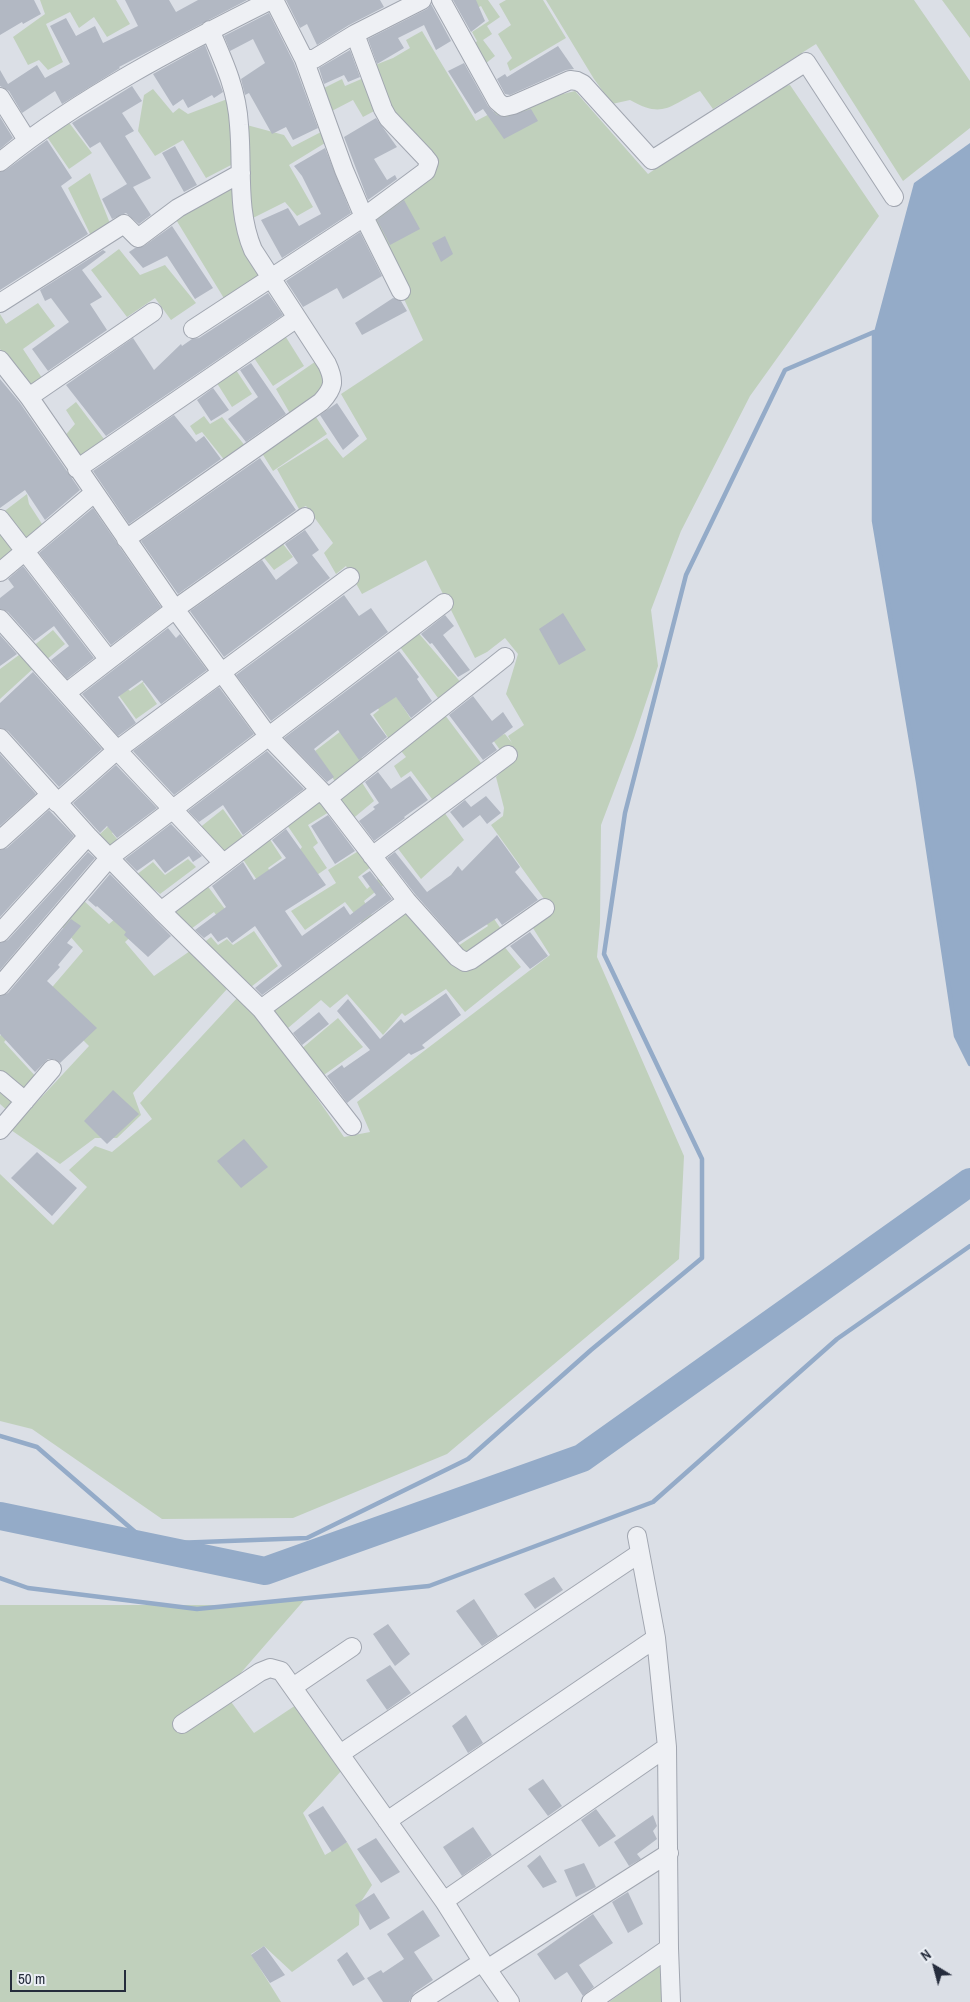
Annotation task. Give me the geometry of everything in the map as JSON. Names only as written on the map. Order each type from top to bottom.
[{"type":"street","points":[[0,162],[27,140],[166,54],[210,30],[273,0],[304,59],[344,170],[364,217],[401,291]]},
{"type":"street","points":[[304,59],[314,59],[355,34],[422,0]]},
{"type":"street","points":[[441,0],[500,105],[504,107],[513,105],[570,80],[577,81],[583,84],[652,160],[806,62],[894,197]]},
{"type":"street","points":[[126,539],[321,402],[328,395],[332,387],[333,379],[331,374],[252,250],[245,232],[242,216],[239,125],[233,88],[210,30]]},
{"type":"street","points":[[193,328],[364,217],[426,171],[429,162],[388,118],[383,109],[355,34]]},
{"type":"street","points":[[0,98],[27,140]]},
{"type":"street","points":[[0,303],[124,224],[138,238],[178,208],[241,173]]},
{"type":"street","points":[[29,397],[153,312]]},
{"type":"street","points":[[77,469],[297,318]]},
{"type":"street","points":[[0,360],[29,397],[175,609],[269,737],[324,794],[407,901],[458,957],[465,962],[471,960],[545,908]]},
{"type":"street","points":[[0,572],[94,493]]},
{"type":"street","points":[[66,693],[175,609],[305,517]]},
{"type":"street","points":[[0,520],[110,660]]},
{"type":"street","points":[[0,840],[117,750],[350,577]]},
{"type":"street","points":[[0,986],[110,857],[444,603]]},
{"type":"street","points":[[0,619],[117,750],[223,863]]},
{"type":"street","points":[[161,911],[223,863],[324,794],[505,657]]},
{"type":"street","points":[[0,738],[88,836],[261,1009],[352,1126]]},
{"type":"street","points":[[372,856],[508,756]]},
{"type":"street","points":[[0,933],[88,836]]},
{"type":"street","points":[[261,1009],[407,901]]},
{"type":"street","points":[[4,1119],[24,1101],[52,1069]]},
{"type":"street","points":[[0,1080],[24,1101]]},
{"type":"street","points":[[340,1754],[638,1545],[656,1638],[667,1747],[671,2002]]},
{"type":"street","points":[[387,1821],[656,1638]]},
{"type":"street","points":[[293,1687],[352,1647]]},
{"type":"street","points":[[182,1724],[228,1692],[265,1670],[270,1668],[282,1671],[444,1901],[510,2002]]},
{"type":"street","points":[[444,1901],[667,1747]]},
{"type":"street","points":[[420,2002],[485,1966],[669,1853]]},
{"type":"street","points":[[591,2002],[669,1948]]},
{"type":"green space","points":[[40,0],[116,0],[130,24],[107,37],[94,17],[79,28],[70,12],[46,24],[63,62],[48,70],[39,60],[28,65],[13,37],[45,14]]},
{"type":"green space","points":[[476,0],[488,0],[500,17],[487,26],[492,34],[483,40],[495,56],[485,64],[474,45],[477,41],[472,32],[489,21],[481,6],[477,8],[463,8]]},
{"type":"green space","points":[[506,0],[543,0],[566,38],[510,71],[507,63],[512,58],[498,34],[511,25],[499,4]]},
{"type":"green space","points":[[546,0],[914,0],[970,81],[970,128],[903,181],[816,44],[713,109],[700,91],[666,108],[650,109],[630,100],[612,104],[594,79]]},
{"type":"green space","points":[[942,0],[970,0],[970,38]]},
{"type":"green space","points":[[422,31],[476,121],[495,111],[575,91],[648,174],[768,89],[790,85],[879,216],[750,396],[681,531],[651,610],[658,666],[634,738],[601,825],[600,923],[597,957],[684,1156],[679,1259],[447,1454],[293,1518],[162,1519],[32,1429],[0,1421],[0,1174],[53,1225],[87,1187],[69,1170],[95,1146],[112,1152],[152,1119],[140,1103],[238,997],[258,1013],[344,1137],[370,1132],[357,1102],[550,955],[531,925],[552,910],[491,825],[503,816],[504,808],[496,777],[518,754],[514,747],[503,754],[485,729],[499,736],[505,734],[512,743],[508,736],[524,725],[506,694],[518,654],[505,638],[487,652],[475,658],[426,560],[362,594],[346,566],[336,574],[324,553],[333,543],[306,506],[299,509],[277,469],[327,438],[343,458],[367,439],[341,394],[423,340],[366,217],[433,171],[393,118],[370,67],[393,58],[410,48],[406,40]]},
{"type":"green space","points":[[366,77],[378,109],[363,117],[353,100],[328,113],[318,91],[342,79],[345,86]]},
{"type":"green space","points":[[153,89],[173,113],[179,108],[188,114],[230,98],[233,164],[206,178],[183,140],[155,156],[138,131],[144,95]]},
{"type":"green space","points":[[67,120],[92,153],[69,169],[45,134]]},
{"type":"green space","points":[[243,124],[284,135],[292,147],[321,132],[325,143],[289,165],[313,207],[297,216],[285,202],[247,221]]},
{"type":"green space","points":[[90,173],[111,226],[92,238],[68,188]]},
{"type":"green space","points":[[236,183],[262,276],[225,300],[175,218]]},
{"type":"green space","points":[[119,249],[140,275],[165,265],[196,303],[171,320],[155,298],[127,317],[91,270]]},
{"type":"green space","points":[[38,303],[55,326],[23,349],[42,378],[28,387],[0,349],[0,314],[6,324]]},
{"type":"green space","points":[[284,334],[304,366],[273,386],[252,355]]},
{"type":"green space","points":[[319,359],[328,385],[292,417],[276,389]]},
{"type":"green space","points":[[234,367],[252,394],[232,407],[215,380]]},
{"type":"green space","points":[[76,402],[107,443],[78,461],[62,439],[75,424],[66,410]]},
{"type":"green space","points":[[314,414],[327,434],[273,471],[260,450]]},
{"type":"green space","points":[[204,416],[210,424],[222,417],[246,447],[226,462],[202,432],[196,435],[190,426]]},
{"type":"green space","points":[[27,494],[29,504],[44,527],[27,542],[2,513]]},
{"type":"green space","points":[[0,525],[20,548],[0,565]]},
{"type":"green space","points":[[280,540],[293,557],[274,570],[261,554]]},
{"type":"green space","points":[[415,629],[463,685],[441,702],[397,643]]},
{"type":"green space","points":[[53,630],[65,644],[45,661],[32,647]]},
{"type":"green space","points":[[23,652],[36,666],[0,699],[0,669]]},
{"type":"green space","points":[[168,664],[143,683],[157,704],[136,719],[117,693],[125,686],[130,691]]},
{"type":"green space","points":[[392,690],[415,725],[391,742],[373,715],[379,710],[375,703]]},
{"type":"green space","points":[[442,711],[484,767],[435,803],[411,771],[401,778],[394,766],[406,757],[397,746]]},
{"type":"green space","points":[[341,731],[366,764],[338,786],[315,751]]},
{"type":"green space","points":[[359,778],[374,801],[350,821],[333,797]]},
{"type":"green space","points":[[317,796],[329,812],[308,825],[318,843],[313,847],[327,868],[314,877],[298,852],[302,847],[285,822]]},
{"type":"green space","points":[[134,802],[142,811],[112,833],[122,845],[112,853],[99,835]]},
{"type":"green space","points":[[223,809],[246,841],[224,859],[198,829]]},
{"type":"green space","points":[[444,812],[464,840],[421,879],[396,846]]},
{"type":"green space","points":[[267,835],[282,858],[268,868],[290,905],[280,914],[242,858]]},
{"type":"green space","points":[[360,850],[372,866],[358,877],[367,889],[381,876],[385,884],[364,901],[375,921],[365,927],[345,902],[305,930],[291,911],[336,883],[328,870]]},
{"type":"green space","points":[[188,859],[196,867],[160,894],[136,875],[153,862],[165,875]]},
{"type":"green space","points":[[206,884],[231,917],[222,923],[214,912],[191,929],[170,910]]},
{"type":"green space","points":[[83,900],[109,924],[136,901],[149,920],[125,942],[154,976],[190,951],[227,989],[133,1093],[141,1115],[117,1138],[95,1138],[60,1164],[11,1130],[89,1046],[42,999],[83,951],[62,927]]},
{"type":"green space","points":[[406,907],[464,972],[503,945],[521,967],[465,1012],[446,989],[405,1016],[402,1013],[383,1035],[347,994],[330,1008],[321,1000],[288,1028],[273,1011]]},
{"type":"green space","points":[[488,910],[503,932],[467,957],[455,948],[488,926],[481,915]]},
{"type":"green space","points":[[254,931],[278,966],[247,990],[202,944],[211,937],[218,945],[227,939],[233,945]]},
{"type":"green space","points":[[33,1012],[4,1042],[39,1080],[24,1097],[0,1075],[0,1036],[16,1015]]},
{"type":"green space","points":[[338,1018],[363,1047],[321,1077],[300,1050]]},
{"type":"green space","points":[[0,1084],[20,1101],[10,1113],[0,1104]]},
{"type":"green space","points":[[306,1598],[219,1698],[229,1699],[254,1733],[299,1703],[342,1770],[303,1813],[325,1855],[347,1842],[372,1885],[360,1903],[359,1925],[292,1972],[264,1946],[251,1954],[281,2002],[0,2002],[0,1605],[232,1605]]},
{"type":"green space","points":[[664,1962],[664,2002],[609,2002]]},
{"type":"water","points":[[970,143],[970,1064],[956,1036],[918,782],[874,521],[874,332],[914,183]]},
{"type":"building","points":[[0,0],[34,0],[41,14],[23,24],[22,22],[0,35]]},
{"type":"building","points":[[125,0],[169,0],[176,12],[198,0],[247,0],[119,67],[62,104],[55,91],[22,113],[9,91],[0,86],[0,70],[8,84],[37,65],[45,78],[70,64],[50,26],[66,18],[76,36],[95,26],[103,43],[138,26]]},
{"type":"building","points":[[286,0],[380,0],[384,7],[349,25],[317,45],[307,24],[300,28]]},
{"type":"building","points":[[453,0],[476,0],[485,21],[471,32]]},
{"type":"building","points":[[431,4],[451,41],[436,50],[424,25],[398,38],[404,48],[377,64],[368,39],[427,9]]},
{"type":"building","points":[[269,13],[294,63],[318,128],[293,140],[286,127],[272,134],[249,93],[245,95],[241,79],[265,63],[253,39],[230,51],[224,36]]},
{"type":"building","points":[[205,45],[223,92],[214,98],[212,95],[188,108],[183,99],[173,106],[153,74]]},
{"type":"building","points":[[558,46],[574,69],[566,70],[510,95],[505,94],[497,79],[505,74],[507,77]]},
{"type":"building","points":[[350,50],[360,77],[348,82],[344,75],[324,84],[319,68]]},
{"type":"building","points":[[464,63],[488,106],[497,115],[506,117],[531,109],[538,121],[504,139],[483,109],[475,114],[448,71]]},
{"type":"building","points":[[132,86],[142,101],[122,113],[134,131],[125,136],[151,178],[133,187],[151,215],[139,224],[126,213],[112,219],[102,199],[127,184],[100,142],[90,148],[72,123]]},
{"type":"building","points":[[0,117],[13,138],[0,149]]},
{"type":"building","points":[[376,118],[397,147],[374,159],[387,180],[395,175],[397,179],[368,200],[344,137]]},
{"type":"building","points":[[47,140],[72,178],[61,186],[88,234],[0,290],[0,172],[6,170]]},
{"type":"building","points":[[175,146],[197,185],[184,192],[162,153]]},
{"type":"building","points":[[325,148],[351,213],[282,258],[261,220],[288,208],[299,226],[321,214],[302,176],[294,166]]},
{"type":"building","points":[[404,200],[420,229],[390,245],[377,220]]},
{"type":"building","points":[[172,226],[213,288],[195,299],[167,256],[143,268],[129,252],[144,246]]},
{"type":"building","points":[[360,232],[382,276],[343,299],[337,288],[303,307],[286,281]]},
{"type":"building","points":[[445,236],[453,254],[441,262],[432,243]]},
{"type":"building","points":[[103,250],[106,252],[82,270],[102,297],[90,304],[107,330],[48,371],[32,349],[69,322],[51,298],[45,301],[40,290]]},
{"type":"building","points":[[268,293],[283,315],[106,436],[66,385],[133,338],[154,370],[181,344],[182,346],[192,339],[199,338]]},
{"type":"building","points":[[393,298],[401,301],[407,311],[362,335],[355,323]]},
{"type":"building","points":[[251,363],[286,414],[246,442],[228,419],[258,397],[240,370]]},
{"type":"building","points":[[0,379],[20,403],[80,490],[45,520],[25,490],[0,508]]},
{"type":"building","points":[[213,388],[229,410],[211,421],[197,400]]},
{"type":"building","points":[[337,403],[359,436],[343,450],[320,415]]},
{"type":"building","points":[[174,415],[196,442],[204,436],[221,459],[129,524],[93,471]]},
{"type":"building","points":[[260,458],[296,510],[178,594],[141,541]]},
{"type":"building","points":[[93,508],[161,607],[111,645],[39,553]]},
{"type":"building","points":[[305,530],[319,550],[312,555],[330,578],[224,657],[190,611],[262,560],[276,580],[298,563],[285,544]]},
{"type":"building","points":[[23,566],[94,658],[67,679],[51,660],[69,646],[54,626],[34,641],[8,612],[0,609],[0,598],[14,587],[8,579]]},
{"type":"building","points":[[344,595],[359,616],[371,608],[388,632],[271,721],[236,675]]},
{"type":"building","points":[[563,613],[586,650],[559,665],[539,629]]},
{"type":"building","points":[[445,615],[454,626],[443,635],[470,670],[458,677],[432,643],[430,644],[421,634]]},
{"type":"building","points":[[168,628],[176,638],[180,634],[207,670],[161,704],[142,680],[118,697],[136,723],[118,736],[82,694]]},
{"type":"building","points":[[0,635],[17,654],[0,666]]},
{"type":"building","points":[[399,651],[419,677],[417,679],[432,701],[411,718],[396,697],[370,714],[387,737],[359,760],[338,730],[314,749],[334,777],[327,782],[284,738]]},
{"type":"building","points":[[33,672],[102,749],[59,787],[8,731],[0,728],[0,703]]},
{"type":"building","points":[[219,687],[254,734],[174,795],[133,751]]},
{"type":"building","points":[[473,696],[492,721],[503,712],[513,727],[492,743],[497,750],[483,760],[449,715]]},
{"type":"building","points":[[267,751],[304,789],[243,835],[223,805],[199,822],[188,811]]},
{"type":"building","points":[[0,754],[36,794],[0,826]]},
{"type":"building","points":[[116,765],[157,808],[117,838],[107,826],[100,833],[73,803]]},
{"type":"building","points":[[378,772],[391,789],[410,776],[428,800],[374,841],[359,821],[375,809],[373,807],[379,803],[365,782]]},
{"type":"building","points":[[486,796],[501,813],[487,824],[480,815],[463,828],[450,812],[465,800],[471,807]]},
{"type":"building","points":[[49,810],[74,836],[0,917],[0,850],[7,848]]},
{"type":"building","points":[[328,815],[355,851],[335,864],[311,826]]},
{"type":"building","points":[[171,824],[202,856],[193,862],[189,856],[165,873],[154,859],[137,871],[125,859]]},
{"type":"building","points":[[286,829],[326,885],[285,911],[302,936],[344,906],[350,915],[376,895],[362,876],[370,871],[392,899],[262,995],[255,988],[282,966],[255,926],[232,943],[227,937],[218,942],[211,933],[204,938],[195,930],[226,907],[212,886],[243,862],[254,880],[286,858],[272,840]]},
{"type":"building","points":[[497,835],[520,867],[515,872],[538,900],[502,925],[497,918],[458,943],[415,894],[387,858],[395,852],[427,892],[451,875],[458,866],[462,871]]},
{"type":"building","points":[[88,852],[95,858],[0,970],[0,943],[8,940]]},
{"type":"building","points":[[110,874],[171,936],[148,957],[124,935],[126,932],[88,900]]},
{"type":"building","points":[[71,919],[81,926],[67,943],[73,947],[58,965],[60,967],[47,981],[97,1028],[60,1063],[54,1059],[48,1059],[35,1072],[0,1034],[0,996],[8,993]]},
{"type":"building","points":[[530,932],[548,956],[530,969],[510,946]]},
{"type":"building","points":[[446,993],[461,1015],[422,1045],[425,1048],[411,1055],[409,1053],[347,1103],[327,1076],[342,1065],[344,1068],[370,1050],[337,1011],[348,999],[380,1039],[401,1019],[404,1023]]},
{"type":"building","points":[[319,1012],[329,1024],[302,1045],[293,1033]]},
{"type":"building","points":[[113,1090],[139,1114],[107,1144],[84,1121]]},
{"type":"building","points":[[244,1139],[268,1167],[241,1188],[217,1161]]},
{"type":"building","points":[[37,1152],[77,1188],[52,1216],[11,1178]]},
{"type":"building","points":[[554,1577],[563,1590],[535,1609],[524,1594]]},
{"type":"building","points":[[474,1599],[498,1636],[482,1646],[456,1611]]},
{"type":"building","points":[[388,1624],[410,1654],[395,1666],[373,1634]]},
{"type":"building","points":[[390,1665],[411,1693],[387,1710],[366,1680]]},
{"type":"building","points":[[466,1715],[483,1743],[468,1753],[452,1726]]},
{"type":"building","points":[[543,1779],[562,1806],[548,1816],[528,1789]]},
{"type":"building","points":[[323,1806],[347,1842],[332,1852],[308,1815]]},
{"type":"building","points":[[596,1809],[616,1836],[599,1847],[581,1820]]},
{"type":"building","points":[[653,1815],[657,1826],[653,1831],[657,1839],[637,1854],[641,1859],[629,1866],[614,1842]]},
{"type":"building","points":[[473,1827],[492,1855],[462,1876],[443,1847]]},
{"type":"building","points":[[376,1838],[400,1872],[381,1883],[357,1849]]},
{"type":"building","points":[[540,1855],[557,1882],[543,1888],[527,1866]]},
{"type":"building","points":[[584,1863],[596,1887],[576,1897],[564,1870]]},
{"type":"building","points":[[628,1892],[643,1924],[628,1933],[612,1902]]},
{"type":"building","points":[[374,1893],[390,1918],[370,1930],[355,1905]]},
{"type":"building","points":[[423,1910],[440,1936],[414,1952],[433,1980],[414,1993],[409,2002],[383,2002],[367,1978],[381,1970],[383,1973],[404,1959],[387,1934]]},
{"type":"building","points":[[593,1914],[613,1943],[579,1965],[594,1987],[583,1996],[567,1972],[555,1980],[537,1954]]},
{"type":"building","points":[[264,1946],[285,1975],[270,1983],[251,1955]]},
{"type":"building","points":[[347,1952],[365,1979],[353,1986],[337,1960]]},
{"type":"waterway","points":[[0,1436],[37,1447],[149,1544],[307,1538],[468,1459],[591,1350],[702,1258],[702,1159],[604,954],[625,813],[686,575],[785,370],[874,332],[874,521],[918,782],[956,1036],[970,1064]]},
{"type":"waterway","points":[[0,1516],[265,1571],[582,1458],[970,1182]]},
{"type":"waterway","points":[[0,1578],[28,1588],[197,1609],[429,1586],[653,1502],[837,1339],[970,1246]]}]
